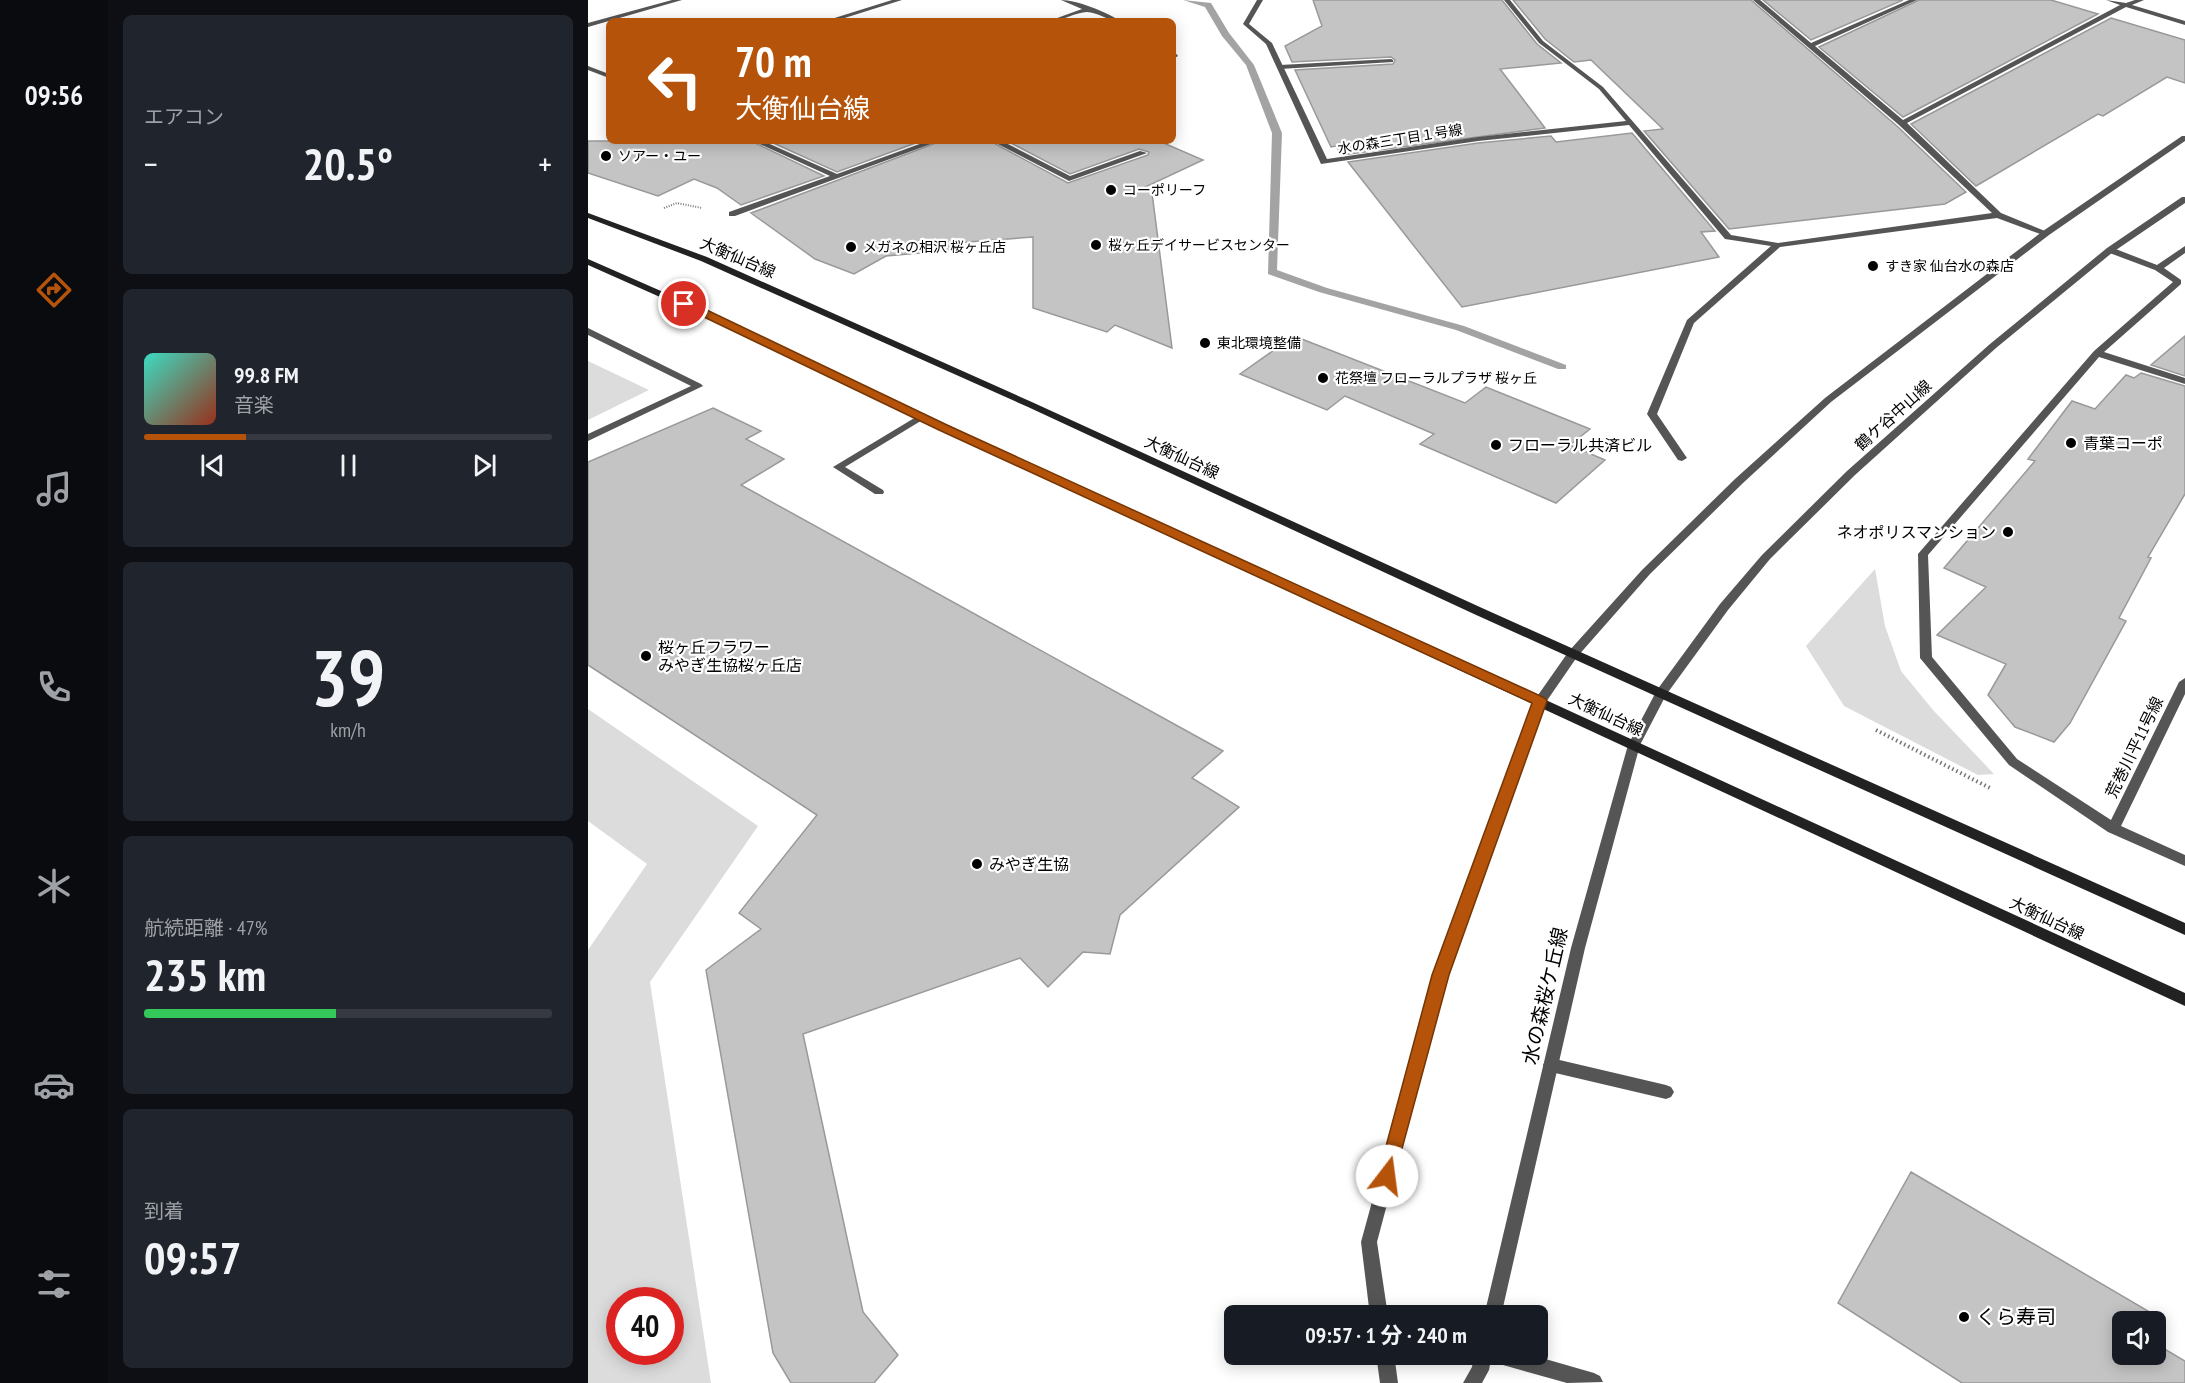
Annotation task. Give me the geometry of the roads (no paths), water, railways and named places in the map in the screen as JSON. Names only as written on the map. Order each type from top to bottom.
[{"type":"main road","name":"大衡仙台線","points":[[588,215],[704,260],[1031,405],[1574,654],[2185,929]]},
{"type":"main road","name":"大衡仙台線","points":[[588,262],[663,293],[921,417],[2185,1000]]},
{"type":"street","points":[[614,18],[680,0]]},
{"type":"street","points":[[838,18],[899,0]]},
{"type":"street","points":[[1064,0],[1110,18]]},
{"type":"street","name":"水の森三丁目１号線","points":[[1260,0],[1246,24],[1269,43],[1324,162],[1478,140],[1631,123]]},
{"type":"street","points":[[1507,0],[1541,42],[1601,88],[1728,237],[1778,245],[1998,215]]},
{"type":"street","points":[[1756,0],[1902,123],[1998,215],[2046,233]]},
{"type":"street","points":[[1811,45],[1914,0]]},
{"type":"street","points":[[2109,0],[2185,22]]},
{"type":"street","points":[[1902,123],[2126,5],[2141,0]]},
{"type":"street","points":[[1061,18],[1089,9]]},
{"type":"street","points":[[588,25],[606,20]]},
{"type":"street","points":[[1280,67],[1391,61]]},
{"type":"street","points":[[588,68],[606,75]]},
{"type":"street","points":[[1378,1305],[1369,1242],[1441,975],[1540,701],[1574,654],[1646,572],[1739,481],[1828,400],[2046,233],[2185,138]]},
{"type":"street","points":[[764,144],[836,176]]},
{"type":"street","points":[[732,214],[927,144]]},
{"type":"street","points":[[1002,144],[1069,178],[1143,153]]},
{"type":"street","name":"鶴ケ谷中山線","points":[[1661,693],[1724,607],[1766,557],[1851,472],[1994,346],[2110,250],[2185,199]]},
{"type":"street","points":[[1682,458],[1652,414],[1690,322],[1778,245]]},
{"type":"street","points":[[2158,268],[2185,249]]},
{"type":"street","points":[[2110,250],[2158,268],[2178,282],[2097,353],[1923,554],[1926,658],[2013,762],[2113,828],[2185,861]]},
{"type":"street","points":[[588,331],[698,386],[588,438]]},
{"type":"street","points":[[2097,353],[2185,381]]},
{"type":"street","points":[[879,492],[838,466],[921,417]]},
{"type":"street","name":"荒巻川平11号線","points":[[2113,828],[2185,682]]},
{"type":"street","name":"水の森桜ケ丘線","points":[[1495,1305],[1578,948],[1634,745],[1661,693]]},
{"type":"street","points":[[1551,1065],[1666,1092]]},
{"type":"street","points":[[1387,1365],[1389,1383]]},
{"type":"street","points":[[1472,1383],[1481,1365]]},
{"type":"street","points":[[1534,1365],[1594,1382]]},
{"type":"waterway","points":[[1187,0],[1208,5],[1225,34],[1250,65],[1277,133],[1272,272],[1323,290],[1460,328],[1562,367]]},
{"type":"place","name":"ソアー・ユー","points":[[606,156]]},
{"type":"place","name":"コーポリーフ","points":[[1111,190]]},
{"type":"place","name":"桜ヶ丘デイサービスセンター","points":[[1096,245]]},
{"type":"place","name":"メガネの相沢 桜ヶ丘店","points":[[851,247]]},
{"type":"place","name":"すき家 仙台水の森店","points":[[1873,266]]},
{"type":"place","name":"東北環境整備","points":[[1205,343]]},
{"type":"place","name":"花祭壇 フローラルプラザ 桜ヶ丘","points":[[1323,378]]},
{"type":"place","name":"青葉コーポ","points":[[2071,443]]},
{"type":"place","name":"フローラル共済ビル","points":[[1496,445]]},
{"type":"place","name":"ネオポリスマンション","points":[[2008,532]]},
{"type":"place","name":"桜ヶ丘フラワー みやぎ生協桜ヶ丘店","points":[[646,656]]},
{"type":"place","name":"みやぎ生協","points":[[977,864]]},
{"type":"place","name":"くら寿司","points":[[1964,1317]]}]
